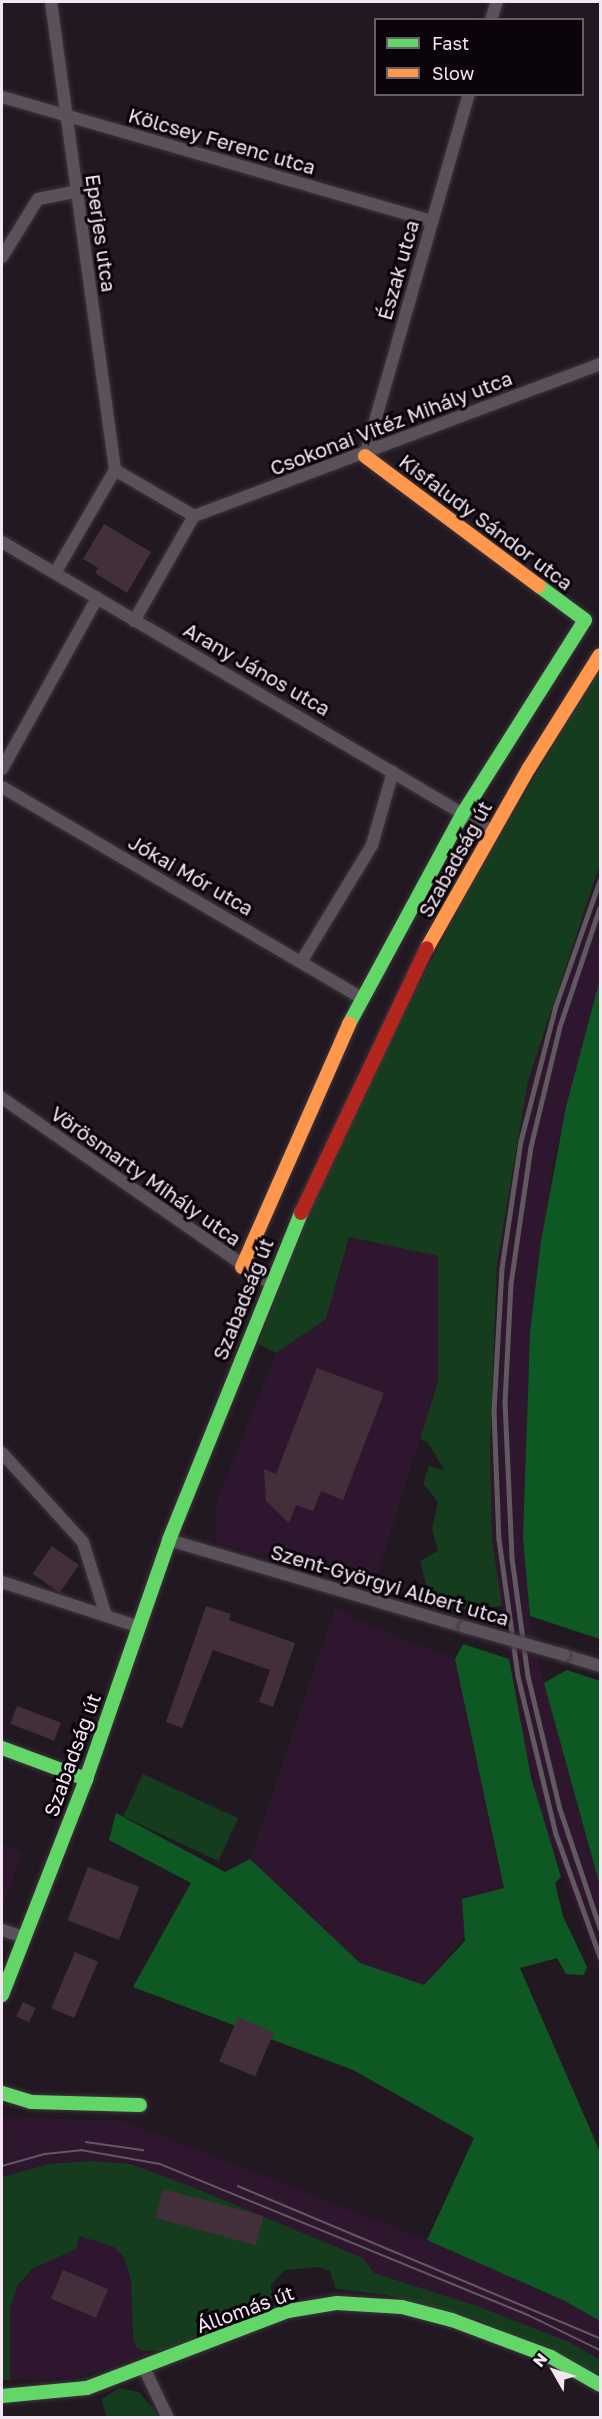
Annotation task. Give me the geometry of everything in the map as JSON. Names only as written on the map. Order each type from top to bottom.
[{"type":"main road","name":"Kisfaludy Sándor utca","points":[[365,456],[585,620]]},
{"type":"main road","name":"Szabadság út","points":[[242,1267],[361,998],[463,813],[585,620]]},
{"type":"main road","name":"Szabadság út","points":[[2,1995],[86,1779],[169,1540],[269,1284],[367,1067],[492,831],[600,655]]},
{"type":"main road","points":[[2,1748],[86,1779]]},
{"type":"main road","points":[[2,2093],[31,2102],[117,2101],[140,2105]]},
{"type":"main road","name":"Állomás út","points":[[2,2396],[79,2389],[144,2368],[288,2311],[338,2303],[375,2303],[504,2337],[600,2385]]},
{"type":"street","name":"Eperjes utca","points":[[51,2],[75,192],[115,470]]},
{"type":"street","points":[[492,18],[496,2]]},
{"type":"street","name":"Észak utca","points":[[365,456],[468,96]]},
{"type":"street","name":"Kölcsey Ferenc utca","points":[[2,97],[432,221]]},
{"type":"street","points":[[2,257],[38,199],[75,192]]},
{"type":"street","name":"Csokonai Vitéz Mihály utca","points":[[194,516],[365,456],[600,364]]},
{"type":"street","points":[[56,573],[115,470],[194,516],[134,621]]},
{"type":"street","name":"Arany János utca","points":[[2,542],[492,831]]},
{"type":"street","points":[[2,769],[97,598]]},
{"type":"street","points":[[301,962],[372,845],[393,772]]},
{"type":"street","name":"Jókai Mór utca","points":[[2,787],[361,998]]},
{"type":"street","name":"Vörösmarty Mihály utca","points":[[2,1098],[269,1284]]},
{"type":"street","points":[[2,1453],[83,1542],[106,1616]]},
{"type":"street","name":"Szent-Györgyi Albert utca","points":[[169,1540],[600,1666]]},
{"type":"street","points":[[2,1582],[138,1626]]},
{"type":"street","points":[[2,1930],[23,1938]]},
{"type":"street","points":[[144,2368],[168,2418]]},
{"type":"shaded area","points":[[600,864],[600,979],[553,1164],[530,1333],[523,1538],[530,1616],[544,1683],[600,1886],[600,1973],[543,1822],[517,1713],[492,1539],[490,1450],[497,1263],[528,1081]]},
{"type":"shaded area","points":[[349,1237],[438,1256],[438,1382],[373,1588],[216,1542],[215,1506],[276,1353],[326,1319]]},
{"type":"shaded area","points":[[335,1607],[368,1625],[455,1659],[504,1888],[424,1985],[360,1963],[250,1859]]},
{"type":"shaded area","points":[[2,1844],[23,1852],[2,1907]]},
{"type":"shaded area","points":[[2,2117],[124,2121],[427,2240],[565,2301],[600,2321],[600,2360],[477,2306],[374,2273],[363,2258],[185,2184],[11,2173],[2,2177]]},
{"type":"shaded area","points":[[79,2236],[114,2247],[124,2257],[131,2280],[133,2338],[144,2351],[155,2352],[76,2378],[10,2380],[10,2309],[18,2285],[32,2269],[53,2259]]},
{"type":"green space","points":[[600,667],[600,864],[528,1081],[497,1263],[490,1450],[492,1539],[502,1606],[456,1610],[429,1596],[420,1561],[438,1551],[432,1529],[438,1502],[423,1483],[429,1466],[445,1470],[427,1442],[420,1439],[438,1382],[438,1256],[349,1237],[326,1319],[276,1353],[258,1344],[324,1173],[403,1014],[482,865]]},
{"type":"green space","points":[[600,979],[600,1639],[530,1616],[523,1538],[530,1333],[541,1241],[566,1107]]},
{"type":"green space","points":[[463,1644],[509,1659],[531,1777],[561,1877],[555,1883],[563,1916],[587,1967],[584,1975],[566,1974],[557,1958],[520,1968],[600,2152],[600,2321],[565,2301],[427,2240],[474,2138],[353,2070],[133,1987],[191,1883],[109,1840],[116,1813],[225,1872],[250,1859],[360,1963],[424,1985],[465,1941],[462,1899],[504,1888],[455,1659]]},
{"type":"green space","points":[[567,1670],[600,1681],[600,1886],[544,1683]]},
{"type":"green space","points":[[143,1774],[238,1818],[218,1861],[123,1817]]},
{"type":"green space","points":[[92,2161],[130,2164],[185,2184],[363,2258],[374,2273],[477,2306],[569,2342],[600,2360],[600,2376],[478,2320],[387,2295],[336,2289],[330,2271],[317,2267],[285,2270],[270,2286],[274,2296],[270,2306],[163,2351],[144,2351],[136,2347],[133,2338],[131,2280],[124,2257],[114,2247],[79,2236],[76,2249],[32,2269],[18,2285],[10,2309],[10,2380],[2,2380],[2,2177],[49,2164]]},
{"type":"green space","points":[[119,2388],[139,2392],[160,2417],[106,2417],[102,2399]]},
{"type":"building","points":[[104,524],[151,552],[127,593],[95,573],[98,568],[83,559]]},
{"type":"building","points":[[317,1368],[384,1393],[343,1500],[321,1491],[313,1511],[296,1505],[289,1523],[266,1501],[264,1469],[276,1474]]},
{"type":"building","points":[[52,1546],[79,1565],[60,1593],[32,1574]]},
{"type":"building","points":[[206,1606],[231,1614],[229,1620],[295,1643],[273,1707],[259,1702],[270,1670],[213,1650],[182,1728],[166,1722]]},
{"type":"building","points":[[17,1706],[61,1723],[54,1741],[10,1724]]},
{"type":"building","points":[[88,1867],[139,1887],[119,1940],[68,1920]]},
{"type":"building","points":[[75,1952],[98,1962],[74,2018],[51,2008]]},
{"type":"building","points":[[23,2002],[36,2008],[29,2022],[16,2017]]},
{"type":"building","points":[[238,2017],[274,2032],[255,2076],[219,2061]]},
{"type":"building","points":[[163,2189],[263,2216],[256,2245],[155,2218]]},
{"type":"building","points":[[63,2270],[108,2289],[96,2318],[51,2299]]},
{"type":"tram line","points":[[86,2142],[143,2150]]},
{"type":"tram line","points":[[2,2166],[45,2154],[81,2150],[160,2164],[528,2315],[600,2350]]},
{"type":"tram line","points":[[238,2186],[600,2338]]},
{"type":"railway","points":[[600,881],[556,1006],[521,1141],[502,1268],[494,1411],[499,1539],[518,1676],[556,1834],[600,1957]]},
{"type":"railway","points":[[600,908],[560,1027],[531,1147],[511,1284],[505,1402],[512,1558],[528,1676],[560,1809],[600,1928]]},
{"type":"traffic: fast","points":[[349,1024],[463,813],[585,620],[539,586]]},
{"type":"traffic: fast","points":[[2,1995],[86,1779],[169,1540],[301,1213]]},
{"type":"traffic: fast","points":[[2,1748],[86,1779]]},
{"type":"traffic: fast","points":[[2,2093],[31,2102],[140,2105]]},
{"type":"traffic: fast","points":[[2,2396],[87,2388],[288,2311],[337,2303],[402,2307],[452,2320],[551,2357],[600,2385]]},
{"type":"traffic: slow","points":[[365,456],[539,586]]},
{"type":"traffic: slow","points":[[427,948],[529,768],[600,655]]},
{"type":"traffic: slow","points":[[242,1267],[349,1024]]},
{"type":"traffic: jam","points":[[301,1213],[427,948]]}]
